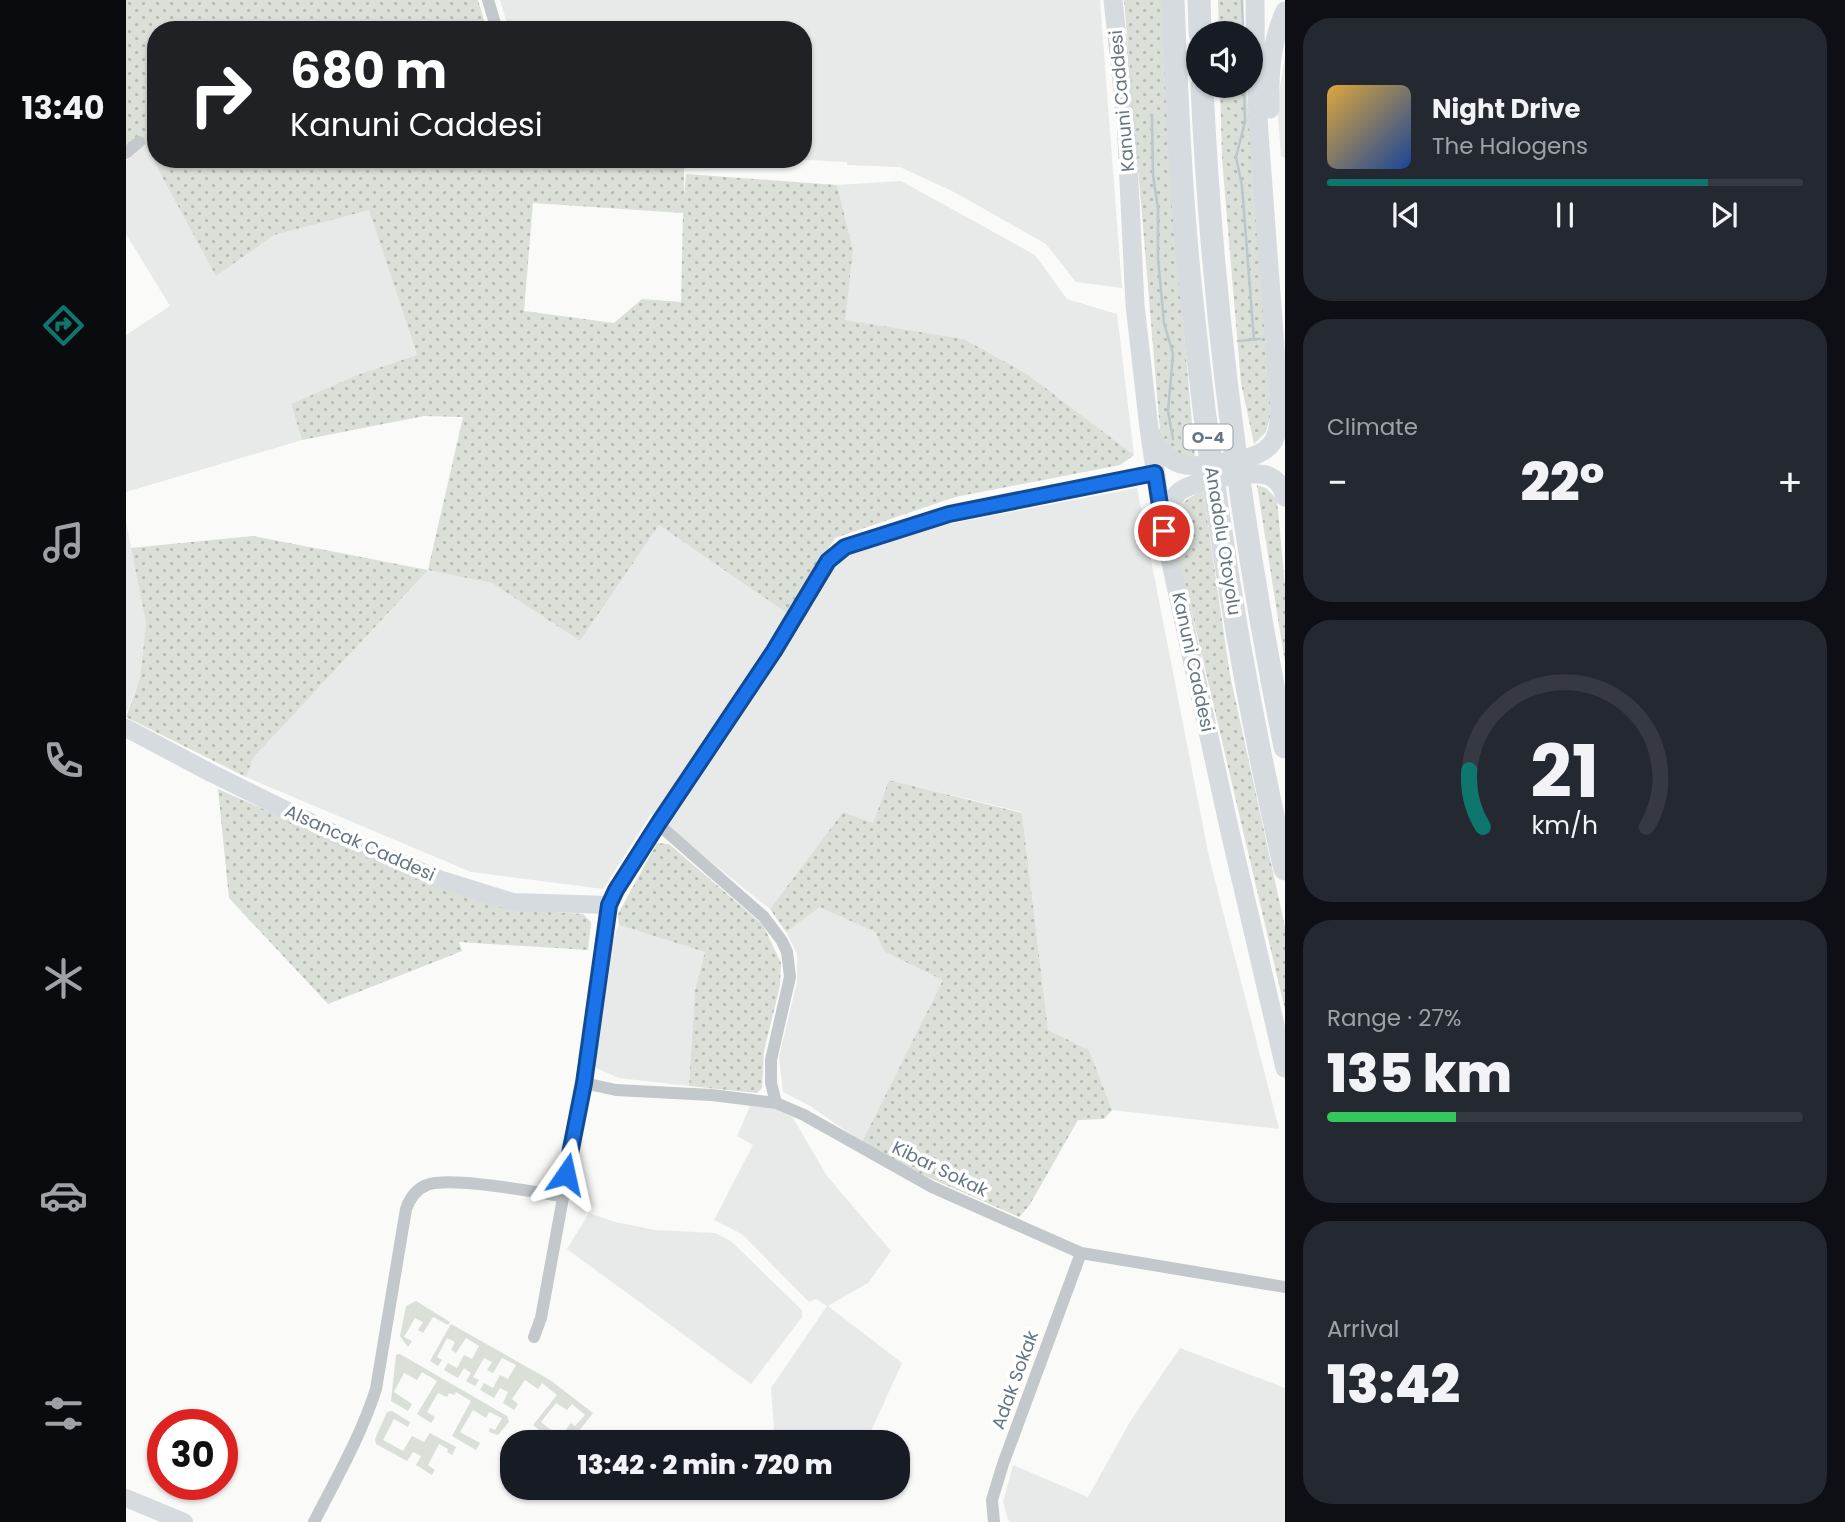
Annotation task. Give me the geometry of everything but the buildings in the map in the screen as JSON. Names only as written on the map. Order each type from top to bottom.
[{"type":"highway","name":"Anadolu Otoyolu","points":[[1172,0],[1184,212],[1205,422],[1246,683],[1285,869]]},
{"type":"highway","points":[[1199,0],[1200,21]]},
{"type":"highway","name":"Anadolu Otoyolu","points":[[1203,98],[1212,234],[1247,539],[1285,747]]},
{"type":"main road","name":"Kanuni Caddesi","points":[[1113,0],[1126,119],[1135,305],[1164,531],[1285,1068]]},
{"type":"main road","points":[[1164,531],[1168,511],[1178,492],[1195,475],[1257,464],[1273,441],[1279,420],[1255,69],[1255,0]]},
{"type":"main road","points":[[1285,11],[1278,27],[1279,55],[1270,84],[1271,144],[1285,311]]},
{"type":"main road","points":[[1262,177],[1281,275]]},
{"type":"main road","points":[[1149,428],[1162,452],[1195,475]]},
{"type":"main road","points":[[1257,464],[1279,483],[1285,497]]},
{"type":"street","points":[[488,0],[494,21]]},
{"type":"street","points":[[126,153],[139,142]]},
{"type":"street","points":[[534,1337],[541,1318],[584,1083],[609,905],[658,824],[774,651],[822,570],[835,554],[866,540],[949,514],[1155,473]]},
{"type":"street","name":"Alsancak Caddesi","points":[[126,728],[211,774],[345,839],[439,879],[513,902],[609,905]]},
{"type":"street","points":[[658,824],[764,917],[774,928],[787,952],[790,977],[770,1071],[776,1103]]},
{"type":"street","name":"Kibar Sokak","points":[[584,1083],[617,1090],[712,1095],[776,1103],[804,1115],[932,1187],[1081,1253],[1285,1287]]},
{"type":"street","points":[[314,1522],[353,1448],[376,1389],[406,1209],[412,1196],[421,1188],[437,1183],[461,1183],[562,1196]]},
{"type":"street","name":"Adak Sokak","points":[[993,1522],[992,1500],[1003,1464],[1081,1253]]},
{"type":"street","points":[[126,1498],[184,1522]]},
{"type":"shaded area","points":[[126,0],[478,0],[484,21],[147,21],[147,149],[140,136],[126,146]]},
{"type":"shaded area","points":[[500,0],[1100,0],[1122,288],[1076,282],[1046,244],[956,193],[900,167],[812,160],[812,21],[506,21]]},
{"type":"shaded area","points":[[1124,0],[1162,0],[1172,198],[1195,457],[1174,455],[1160,430]]},
{"type":"shaded area","points":[[1218,0],[1241,0],[1241,21],[1219,21]]},
{"type":"shaded area","points":[[1285,56],[1285,158],[1281,156],[1277,105]]},
{"type":"shaded area","points":[[1220,98],[1247,98],[1271,415],[1266,432],[1254,444],[1241,383],[1222,159]]},
{"type":"shaded area","points":[[145,145],[147,168],[158,168],[216,275],[274,235],[369,209],[417,355],[357,375],[291,404],[302,440],[126,492],[126,335],[170,306],[126,234],[126,161]]},
{"type":"shaded area","points":[[157,168],[684,168],[684,196],[686,174],[837,185],[853,250],[845,320],[964,339],[1027,374],[1134,455],[1120,465],[955,497],[835,538],[787,613],[659,525],[580,641],[492,583],[428,570],[463,417],[424,416],[302,440],[291,404],[357,375],[417,355],[369,210],[274,235],[216,276]],"holes":[[[533,203],[683,213],[681,302],[642,299],[614,323],[524,311]]]},
{"type":"shaded area","points":[[901,181],[1035,255],[1067,299],[1117,314],[1134,455],[1027,374],[964,339],[844,320],[853,250],[837,185]]},
{"type":"shaded area","points":[[1257,485],[1266,488],[1277,499],[1285,587],[1285,663]]},
{"type":"shaded area","points":[[1137,488],[1209,857],[1279,1129],[1112,1110],[1089,1050],[1048,1030],[1022,812],[889,780],[873,823],[843,812],[770,909],[651,814],[603,889],[471,872],[246,777],[253,758],[428,570],[492,583],[580,641],[659,525],[787,612],[827,549],[840,558],[933,527]]},
{"type":"shaded area","points":[[1203,490],[1230,675],[1285,927],[1285,1010],[1174,536],[1179,508],[1187,499]]},
{"type":"shaded area","points":[[126,522],[146,623],[140,678],[126,714]]},
{"type":"shaded area","points":[[253,536],[428,570],[253,758],[246,777],[126,717],[140,678],[146,623],[131,548]]},
{"type":"shaded area","points":[[889,780],[1022,813],[1048,1030],[1089,1050],[1112,1110],[1104,1119],[1078,1120],[1029,1206],[1019,1217],[916,1172],[862,1142],[943,980],[885,952],[875,932],[820,907],[786,932],[770,909],[843,812],[873,823]]},
{"type":"shaded area","points":[[218,789],[436,885],[512,909],[583,914],[591,922],[588,950],[459,942],[462,951],[328,1004],[229,898]]},
{"type":"shaded area","points":[[657,843],[669,844],[763,925],[781,963],[780,986],[764,1051],[762,1088],[757,1093],[689,1086],[695,990],[705,952],[619,925],[618,914]]},
{"type":"shaded area","points":[[820,906],[875,932],[885,952],[943,980],[862,1142],[810,1106],[783,1092],[779,1057],[797,982],[797,954],[786,932]]},
{"type":"shaded area","points":[[619,925],[705,952],[695,990],[689,1086],[619,1078],[594,1067],[610,946]]},
{"type":"shaded area","points":[[751,1104],[771,1107],[793,1118],[827,1176],[891,1251],[868,1283],[828,1306],[902,1363],[872,1430],[774,1430],[771,1388],[827,1306],[816,1299],[809,1302],[742,1234],[714,1220],[753,1145],[737,1136]]},
{"type":"shaded area","points":[[589,1213],[615,1222],[655,1230],[715,1233],[731,1241],[802,1310],[802,1317],[751,1384],[567,1249]]},
{"type":"shaded area","points":[[416,1301],[450,1322],[448,1325],[433,1317],[423,1333],[418,1330],[423,1322],[415,1318],[404,1337],[412,1341],[408,1347],[400,1336],[406,1306]]},
{"type":"shaded area","points":[[451,1324],[550,1380],[593,1413],[580,1430],[567,1430],[571,1423],[575,1426],[585,1415],[572,1404],[567,1410],[556,1403],[541,1422],[551,1430],[539,1430],[533,1425],[557,1395],[542,1383],[538,1389],[525,1380],[512,1399],[518,1404],[514,1410],[503,1403],[508,1392],[500,1388],[494,1398],[480,1390],[484,1383],[493,1388],[500,1375],[508,1379],[516,1365],[502,1358],[493,1373],[487,1370],[492,1362],[484,1358],[473,1377],[479,1380],[475,1386],[466,1381],[471,1373],[464,1368],[458,1378],[444,1370],[448,1363],[457,1368],[464,1355],[472,1359],[479,1346],[466,1338],[456,1353],[451,1350],[455,1342],[447,1338],[437,1357],[442,1360],[438,1366],[430,1361]]},
{"type":"shaded area","points":[[1180,1348],[1285,1388],[1285,1522],[1008,1520],[1003,1502],[1013,1465],[1088,1497],[1131,1420]]},
{"type":"shaded area","points":[[400,1354],[507,1416],[509,1422],[498,1435],[489,1432],[490,1428],[495,1430],[502,1418],[489,1412],[486,1418],[473,1410],[460,1432],[480,1443],[476,1450],[452,1436],[471,1401],[456,1392],[454,1395],[449,1393],[447,1397],[438,1393],[427,1412],[435,1417],[431,1423],[417,1414],[437,1381],[422,1372],[417,1380],[404,1373],[394,1392],[412,1404],[408,1411],[391,1401],[396,1355]]},
{"type":"shaded area","points":[[392,1411],[410,1422],[408,1427],[394,1419],[383,1440],[403,1451],[412,1436],[424,1442],[430,1433],[456,1447],[452,1455],[439,1444],[428,1465],[435,1470],[432,1475],[416,1465],[421,1456],[413,1452],[407,1461],[376,1444],[375,1439],[387,1412]]},
{"type":"waterway","points":[[1242,0],[1243,21]]},
{"type":"waterway","points":[[1244,98],[1245,122],[1236,157],[1242,186],[1254,340]]},
{"type":"waterway","points":[[1152,115],[1158,258],[1164,323],[1173,354],[1168,411],[1173,439]]},
{"type":"waterway","points":[[1238,341],[1260,339]]},
{"type":"route","points":[[566,1174],[584,1083],[609,905],[644,846],[774,651],[828,561],[845,547],[915,523],[1155,473],[1164,531]]}]
